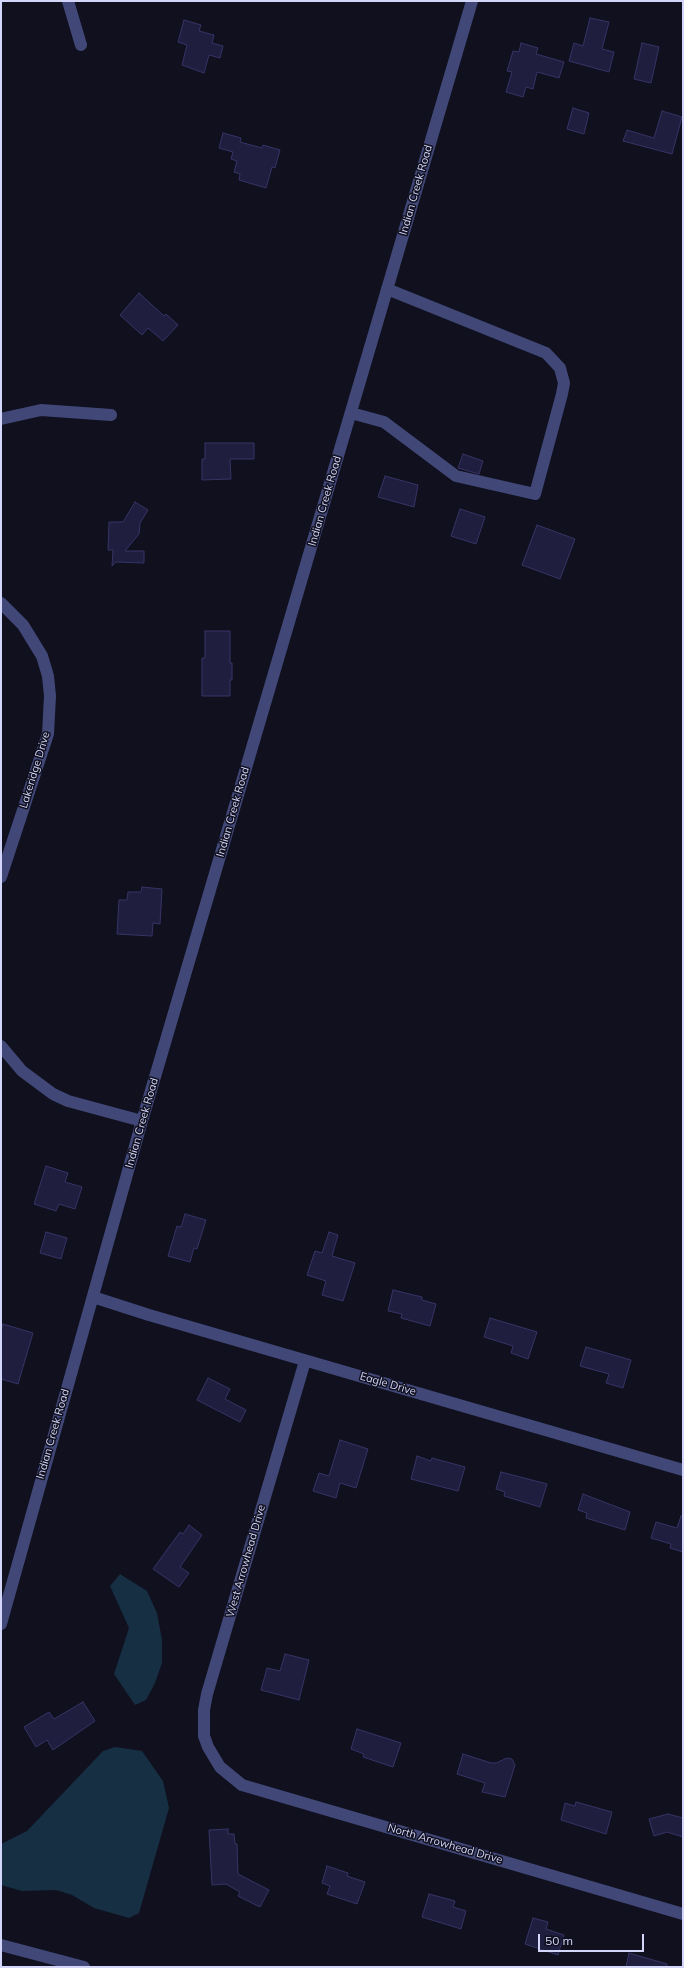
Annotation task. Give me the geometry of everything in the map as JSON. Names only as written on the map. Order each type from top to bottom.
[{"type":"street","points":[[68,1],[81,44]]},
{"type":"street","name":"Indian Creek Road","points":[[1,1624],[142,1121],[472,1]]},
{"type":"street","points":[[351,413],[384,422],[456,476],[536,494],[562,394],[564,383],[560,368],[546,354],[387,290]]},
{"type":"street","points":[[1,419],[41,410],[111,415]]},
{"type":"street","name":"Lakeridge Drive","points":[[1,603],[23,625],[42,656],[48,676],[50,696],[48,734],[1,877]]},
{"type":"street","points":[[1,1046],[22,1071],[53,1094],[68,1101],[142,1121]]},
{"type":"street","name":"Eagle Drive","points":[[93,1296],[305,1360],[683,1470]]},
{"type":"street","name":"West Arrowhead Drive","points":[[216,1760],[204,1736],[204,1710],[207,1694],[305,1360]]},
{"type":"street","name":"North Arrowhead Drive","points":[[216,1760],[220,1767],[242,1785],[683,1914]]},
{"type":"street","points":[[1,1945],[84,1967]]},
{"type":"water","points":[[120,1574],[147,1591],[157,1613],[162,1640],[162,1663],[155,1683],[146,1700],[135,1705],[114,1674],[129,1628],[110,1586]]},
{"type":"water","points":[[115,1747],[142,1751],[163,1781],[169,1808],[139,1913],[129,1918],[94,1908],[72,1895],[56,1890],[22,1891],[1,1885],[1,1844],[27,1831],[103,1751]]},
{"type":"building","points":[[590,18],[609,22],[602,49],[614,52],[609,72],[569,61],[574,43],[583,46]]},
{"type":"building","points":[[184,20],[201,25],[199,31],[214,35],[212,43],[223,46],[220,58],[209,55],[204,73],[182,65],[187,45],[178,42]]},
{"type":"building","points":[[521,43],[538,48],[536,54],[564,62],[559,78],[537,72],[533,89],[526,87],[523,97],[506,92],[512,72],[507,71],[513,51],[519,52]]},
{"type":"building","points":[[642,43],[659,47],[651,83],[634,79]]},
{"type":"building","points":[[573,108],[589,113],[584,134],[567,129]]},
{"type":"building","points":[[662,111],[682,117],[672,154],[623,141],[627,130],[654,138]]},
{"type":"building","points":[[223,133],[241,138],[240,142],[262,148],[263,145],[280,150],[275,168],[272,167],[266,188],[239,180],[240,174],[234,172],[237,161],[231,159],[233,152],[219,148]]},
{"type":"building","points":[[139,293],[164,316],[166,314],[178,325],[163,341],[148,328],[142,335],[120,315]]},
{"type":"building","points":[[205,443],[254,443],[254,459],[230,459],[231,479],[202,480],[202,459],[205,459]]},
{"type":"building","points":[[463,454],[483,461],[479,474],[458,468]]},
{"type":"building","points":[[385,476],[418,485],[414,507],[378,497]]},
{"type":"building","points":[[135,502],[148,510],[140,523],[139,534],[125,551],[144,551],[144,563],[116,562],[112,566],[113,550],[108,550],[109,522],[123,522]]},
{"type":"building","points":[[460,509],[485,517],[476,544],[451,536]]},
{"type":"building","points":[[537,525],[575,539],[560,579],[522,565]]},
{"type":"building","points":[[205,631],[230,631],[230,663],[232,663],[232,680],[230,680],[230,696],[202,696],[202,658],[205,658]]},
{"type":"building","points":[[142,887],[162,889],[160,924],[153,923],[152,936],[117,934],[119,900],[127,900],[128,892],[141,892]]},
{"type":"building","points":[[46,1166],[68,1173],[65,1182],[82,1187],[75,1209],[59,1204],[56,1211],[34,1204]]},
{"type":"building","points":[[185,1214],[206,1220],[197,1249],[194,1248],[190,1262],[168,1256],[177,1226],[181,1227]]},
{"type":"building","points":[[46,1232],[67,1238],[61,1259],[40,1253]]},
{"type":"building","points":[[329,1232],[338,1235],[332,1256],[355,1263],[343,1301],[322,1295],[326,1281],[307,1275],[315,1251],[322,1253]]},
{"type":"building","points":[[393,1290],[422,1297],[422,1300],[436,1304],[430,1326],[401,1318],[402,1314],[388,1311]]},
{"type":"building","points":[[490,1318],[537,1332],[528,1359],[511,1353],[513,1346],[484,1337]]},
{"type":"building","points":[[3,1324],[33,1333],[18,1384],[1,1379],[1,1330]]},
{"type":"building","points":[[586,1347],[631,1360],[623,1388],[606,1383],[609,1374],[580,1366]]},
{"type":"building","points":[[208,1378],[230,1389],[225,1399],[246,1410],[240,1422],[197,1400]]},
{"type":"building","points":[[340,1440],[368,1449],[356,1488],[340,1483],[336,1498],[313,1491],[319,1473],[329,1476]]},
{"type":"building","points":[[417,1456],[431,1461],[432,1458],[465,1467],[458,1491],[411,1479]]},
{"type":"building","points":[[501,1472],[547,1484],[540,1507],[504,1496],[505,1492],[496,1489]]},
{"type":"building","points":[[583,1494],[630,1512],[625,1530],[586,1518],[587,1513],[578,1510]]},
{"type":"building","points":[[681,1516],[683,1517],[683,1552],[670,1548],[671,1544],[651,1538],[656,1522],[677,1528]]},
{"type":"building","points":[[189,1525],[202,1535],[180,1567],[189,1573],[179,1587],[153,1569],[180,1532],[183,1534]]},
{"type":"building","points":[[285,1654],[309,1660],[299,1700],[261,1690],[267,1668],[280,1671]]},
{"type":"building","points":[[83,1702],[95,1721],[53,1750],[47,1740],[36,1747],[24,1727],[49,1712],[54,1719]]},
{"type":"building","points":[[357,1729],[401,1743],[393,1767],[363,1757],[364,1754],[351,1749]]},
{"type":"building","points":[[463,1754],[491,1763],[496,1763],[507,1758],[512,1759],[515,1765],[505,1797],[482,1792],[485,1783],[457,1774]]},
{"type":"building","points":[[576,1802],[612,1812],[606,1834],[561,1820],[565,1803],[575,1806]]},
{"type":"building","points":[[668,1814],[683,1818],[683,1837],[667,1832],[654,1836],[649,1819]]},
{"type":"building","points":[[228,1829],[228,1834],[234,1834],[235,1844],[237,1844],[238,1874],[269,1890],[260,1907],[238,1896],[240,1892],[226,1884],[212,1885],[209,1830]]},
{"type":"building","points":[[327,1866],[348,1873],[347,1876],[365,1882],[357,1904],[327,1894],[330,1886],[322,1883]]},
{"type":"building","points":[[429,1894],[455,1901],[453,1907],[466,1911],[461,1929],[422,1917]]},
{"type":"building","points":[[533,1918],[548,1922],[546,1929],[564,1935],[558,1955],[525,1944]]},
{"type":"building","points":[[629,1953],[667,1964],[667,1967],[626,1967]]}]
